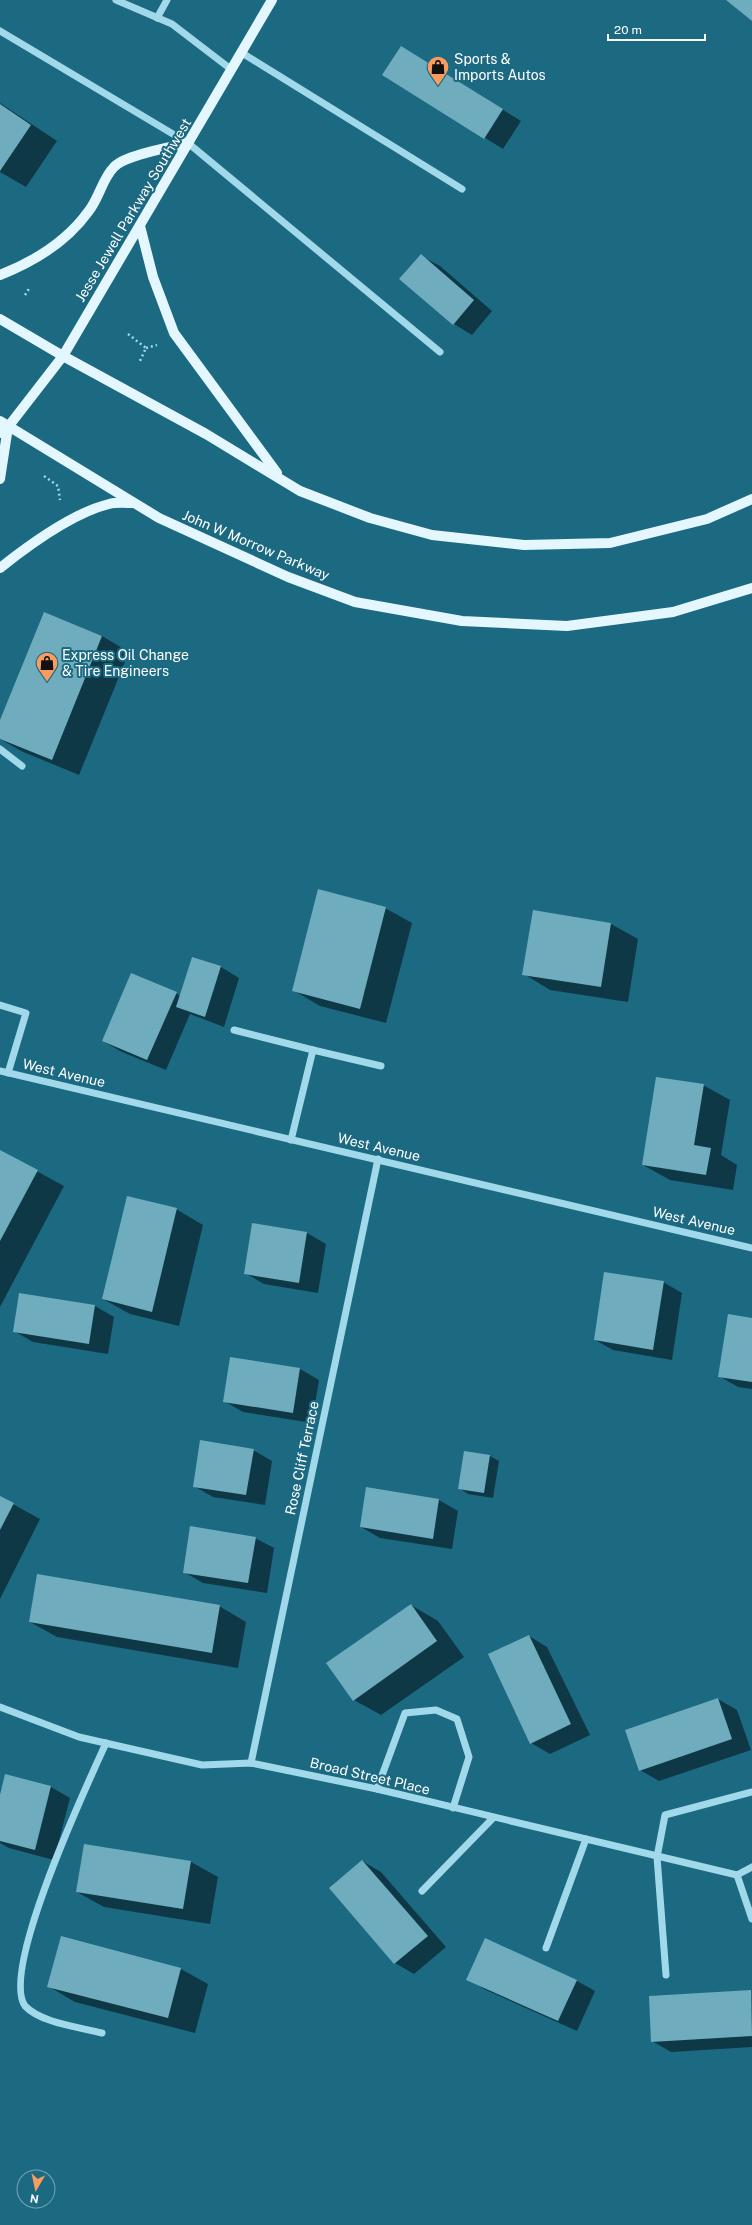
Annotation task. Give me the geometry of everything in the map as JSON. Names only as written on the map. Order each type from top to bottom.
[{"type":"main road","name":"Jesse Jewell Parkway Southwest","points":[[0,479],[3,427],[63,356],[272,0]]},
{"type":"main road","points":[[0,274],[18,268],[55,246],[89,212],[114,166],[135,156],[188,143]]},
{"type":"main road","points":[[140,226],[153,277],[174,333],[280,478]]},
{"type":"main road","points":[[0,319],[63,356],[206,434],[300,491],[370,518],[432,535],[524,545],[610,542],[707,519],[752,499]]},
{"type":"main road","name":"John W Morrow Parkway","points":[[3,427],[159,518],[288,577],[355,602],[462,621],[567,626],[674,612],[752,588]]},
{"type":"main road","points":[[0,568],[58,528],[86,512],[110,504],[133,503]]},
{"type":"street","points":[[116,0],[172,24],[232,70]]},
{"type":"street","points":[[157,18],[167,0]]},
{"type":"street","points":[[0,31],[188,143],[440,352]]},
{"type":"street","points":[[242,53],[462,189]]},
{"type":"street","points":[[0,750],[22,766]]},
{"type":"street","points":[[0,1005],[26,1013],[8,1073]]},
{"type":"street","points":[[234,1030],[381,1066]]},
{"type":"street","points":[[291,1140],[313,1050]]},
{"type":"street","name":"West Avenue","points":[[0,1071],[752,1248]]},
{"type":"street","name":"Rose Cliff Terrace","points":[[251,1763],[378,1160]]},
{"type":"street","name":"Broad Street Place","points":[[0,1707],[79,1737],[202,1765],[251,1763],[377,1789],[493,1818],[737,1875]]},
{"type":"street","points":[[377,1789],[405,1713],[436,1710],[457,1719],[469,1757],[453,1808]]},
{"type":"street","points":[[102,2033],[39,2017],[24,2005],[19,1986],[20,1965],[29,1926],[46,1877],[106,1743]]},
{"type":"street","points":[[666,1975],[657,1857],[665,1815],[752,1792]]},
{"type":"street","points":[[422,1890],[493,1818]]},
{"type":"street","points":[[546,1948],[586,1839]]},
{"type":"street","points":[[752,1867],[737,1875],[752,1919]]},
{"type":"path","points":[[128,334],[146,348],[139,363]]},
{"type":"path","points":[[42,475],[58,486],[61,506]]},
{"type":"building","points":[[726,0],[752,0],[752,21]]},
{"type":"building","points":[[401,46],[503,109],[484,139],[382,75]]},
{"type":"building","points":[[0,104],[31,125],[0,171]]},
{"type":"building","points":[[421,254],[474,300],[453,325],[399,279]]},
{"type":"building","points":[[44,612],[102,636],[52,760],[0,739],[0,720]]},
{"type":"building","points":[[318,889],[386,907],[360,1009],[292,991]]},
{"type":"building","points":[[533,910],[611,923],[601,987],[522,975]]},
{"type":"building","points":[[192,957],[221,966],[205,1017],[176,1007]]},
{"type":"building","points":[[131,973],[177,992],[147,1060],[102,1041]]},
{"type":"building","points":[[656,1077],[704,1084],[694,1145],[711,1148],[706,1175],[642,1165]]},
{"type":"building","points":[[0,1150],[38,1170],[0,1241]]},
{"type":"building","points":[[127,1196],[177,1208],[152,1312],[102,1299]]},
{"type":"building","points":[[252,1223],[307,1232],[299,1283],[244,1274]]},
{"type":"building","points":[[604,1272],[664,1281],[653,1350],[594,1340]]},
{"type":"building","points":[[19,1293],[95,1305],[89,1344],[13,1332]]},
{"type":"building","points":[[728,1314],[752,1318],[752,1382],[718,1377]]},
{"type":"building","points":[[230,1357],[300,1368],[293,1413],[223,1402]]},
{"type":"building","points":[[200,1440],[254,1449],[246,1495],[193,1487]]},
{"type":"building","points":[[464,1451],[490,1455],[484,1493],[458,1489]]},
{"type":"building","points":[[366,1487],[439,1499],[433,1539],[360,1527]]},
{"type":"building","points":[[0,1496],[14,1503],[0,1530]]},
{"type":"building","points":[[190,1526],[256,1537],[248,1583],[183,1573]]},
{"type":"building","points":[[37,1574],[220,1605],[212,1653],[29,1622]]},
{"type":"building","points":[[411,1604],[437,1641],[353,1701],[326,1663]]},
{"type":"building","points":[[529,1635],[571,1724],[530,1744],[488,1654]]},
{"type":"building","points":[[718,1698],[732,1739],[639,1771],[625,1730]]},
{"type":"building","points":[[5,1774],[51,1786],[35,1850],[0,1841],[0,1795]]},
{"type":"building","points":[[84,1844],[191,1861],[183,1909],[76,1892]]},
{"type":"building","points":[[362,1860],[428,1936],[394,1964],[329,1888]]},
{"type":"building","points":[[61,1936],[181,1968],[168,2018],[47,1987]]},
{"type":"building","points":[[485,1938],[577,1980],[558,2021],[466,1980]]},
{"type":"building","points":[[751,1990],[752,2036],[651,2042],[649,1996]]},
{"type":"place","name":"Sports & Imports Autos","points":[[438,86]]},
{"type":"place","name":"Express Oil Change & Tire Engineers","points":[[47,682]]}]
